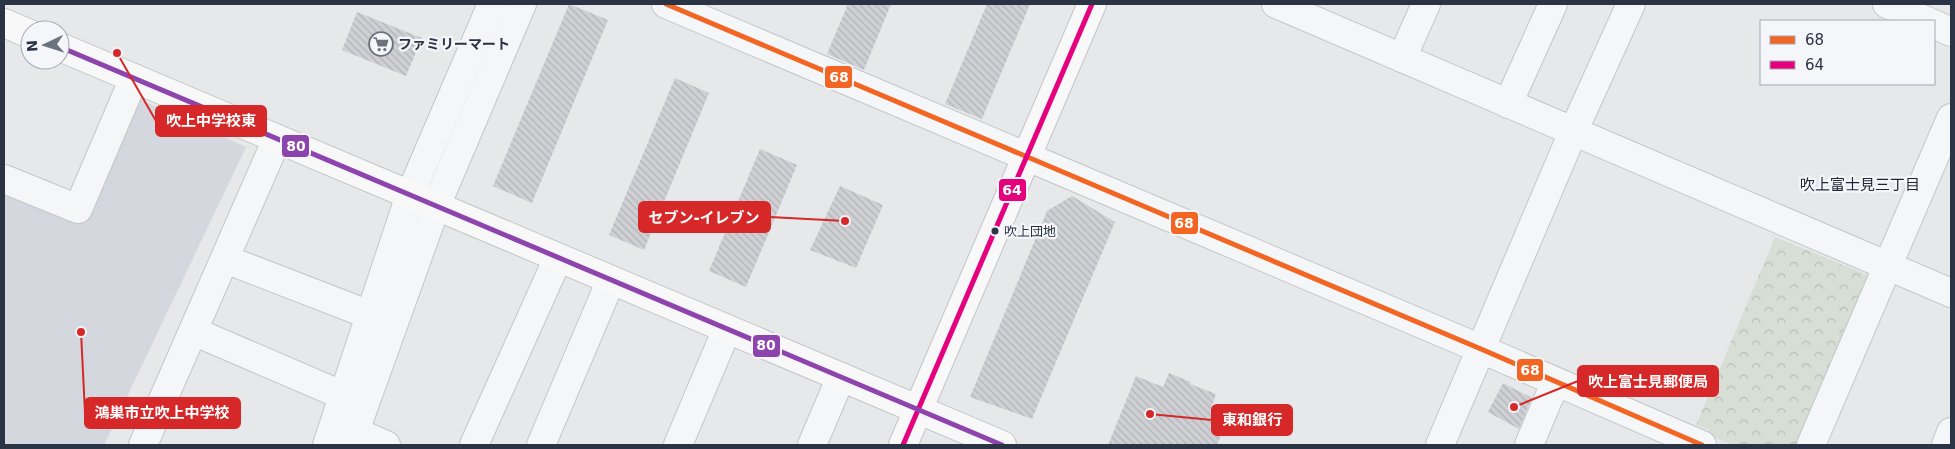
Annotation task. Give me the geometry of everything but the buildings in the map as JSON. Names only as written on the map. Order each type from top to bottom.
[{"type":"street","points":[[327,445],[410,195],[492,4]]},
{"type":"street","points":[[386,445],[352,438],[436,206],[522,4]]},
{"type":"street","points":[[666,4],[1481,349],[1555,383],[1702,445]]},
{"type":"street","points":[[903,445],[1092,4]]},
{"type":"street","points":[[1402,58],[1426,4]]},
{"type":"street","points":[[1508,104],[1553,4]]},
{"type":"street","points":[[1440,445],[1573,132],[1631,4]]},
{"type":"street","points":[[1886,4],[1925,20]]},
{"type":"street","points":[[1292,7],[1402,58],[1951,293]]},
{"type":"street","points":[[4,23],[20,30]]},
{"type":"street","points":[[1935,24],[1951,32]]},
{"type":"street","points":[[70,51],[1002,445]]},
{"type":"street","points":[[4,179],[78,209],[134,78]]},
{"type":"street","points":[[1811,445],[1951,118]]},
{"type":"street","points":[[143,445],[277,139]]},
{"type":"street","points":[[225,258],[370,315]]},
{"type":"street","points":[[474,445],[558,258]]},
{"type":"street","points":[[541,445],[611,280]]},
{"type":"street","points":[[678,445],[727,329]]},
{"type":"street","points":[[193,331],[344,396]]},
{"type":"street","points":[[812,445],[841,377]]},
{"type":"street","points":[[1529,445],[1555,383]]},
{"type":"street","points":[[1946,445],[1951,432]]},
{"type":"shaded area","points":[[141,100],[246,147],[104,445],[4,445],[4,188],[86,219]]},
{"type":"green space","points":[[1775,237],[1863,273],[1867,276],[1867,284],[1799,445],[1733,445],[1708,435],[1709,430],[1696,425]]},
{"type":"waterway","points":[[456,124],[472,85]]},
{"type":"transit line","name":"68","points":[[666,4],[1481,349],[1702,445]]},
{"type":"transit line","name":"64","points":[[903,445],[1092,4]]},
{"type":"transit line","name":"80","points":[[70,51],[1002,445]]},
{"type":"place","name":"ファミリーマート","points":[[381,44]]},
{"type":"place","name":"吹上中学校東","points":[[117,53]]},
{"type":"place","name":"セブン-イレブン","points":[[845,221]]},
{"type":"place","name":"吹上団地","points":[[995,231]]},
{"type":"place","name":"鴻巣市立吹上中学校","points":[[81,332]]},
{"type":"place","name":"吹上富士見郵便局","points":[[1514,407]]},
{"type":"place","name":"東和銀行","points":[[1150,414]]},
{"type":"district","name":"吹上富士見三丁目","points":[[1860,185]]}]
